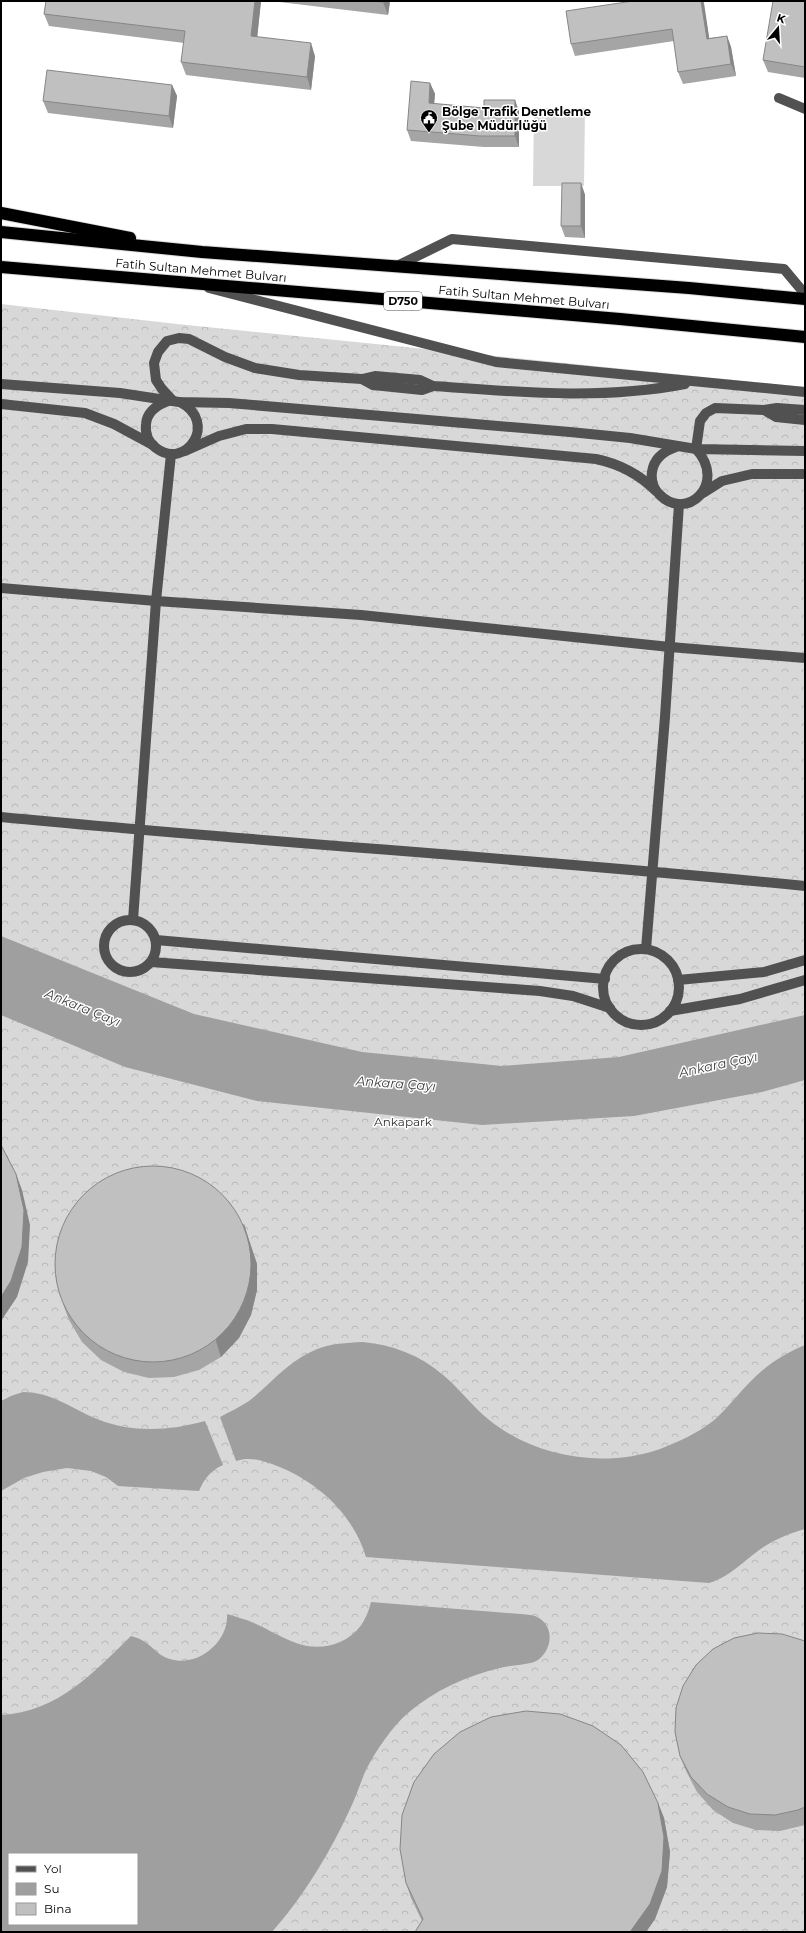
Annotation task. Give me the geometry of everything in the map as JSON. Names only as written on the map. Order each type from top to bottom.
[{"type":"highway","points":[[1,213],[202,252]]},
{"type":"highway","name":"Fatih Sultan Mehmet Bulvarı","points":[[1,232],[202,252],[689,288],[805,299]]},
{"type":"highway","name":"Fatih Sultan Mehmet Bulvarı","points":[[1,267],[605,318],[805,337]]},
{"type":"highway","points":[[1,274],[53,271]]},
{"type":"street","points":[[779,98],[805,109]]},
{"type":"street","points":[[396,266],[452,239],[784,269],[805,294]]},
{"type":"street","points":[[186,282],[496,362],[805,392]]},
{"type":"street","points":[[185,451],[197,438],[198,420],[194,412],[188,406],[173,401],[162,389],[156,380],[154,363],[158,352],[167,341],[179,338],[189,338],[225,357],[255,368],[299,375],[362,379],[375,376],[420,380],[434,386],[590,394],[650,390],[697,382]]},
{"type":"street","points":[[1,384],[120,393],[173,401],[229,403],[570,432],[630,438],[676,447],[696,449],[805,451]]},
{"type":"street","points":[[153,445],[148,438],[146,430],[146,422],[149,413],[155,407],[173,401]]},
{"type":"street","points":[[1,404],[84,413],[114,424],[153,445],[160,451],[171,454],[185,451],[219,436],[246,429],[272,429],[596,459],[611,462],[628,470],[643,479],[666,500],[679,504],[688,503],[722,481],[752,474],[805,474]]},
{"type":"street","points":[[702,493],[707,486],[709,477],[708,468],[705,460],[696,449],[700,421],[706,413],[715,408],[764,410],[777,408],[805,410]]},
{"type":"street","points":[[764,410],[776,417],[805,420]]},
{"type":"street","points":[[656,491],[652,483],[653,465],[658,457],[665,451],[676,447]]},
{"type":"street","points":[[133,920],[156,601],[171,454]]},
{"type":"street","points":[[646,949],[670,647],[679,504]]},
{"type":"street","points":[[1,588],[156,601],[361,615],[670,647],[805,658]]},
{"type":"street","points":[[1,817],[139,830],[500,858],[805,886]]},
{"type":"street","points":[[133,920],[141,922],[148,927],[156,940],[156,951],[151,962],[141,970],[132,973],[124,972],[109,962],[105,955],[105,937],[109,930],[116,924],[133,920]]},
{"type":"street","points":[[156,940],[605,979]]},
{"type":"street","points":[[635,949],[646,949],[660,954],[670,962],[676,972],[678,980],[678,997],[670,1011],[664,1017],[654,1023],[641,1025],[629,1023],[618,1017],[610,1008],[604,996],[605,979],[607,971],[613,961],[623,953],[635,949]]},
{"type":"street","points":[[678,980],[764,972],[805,960]]},
{"type":"street","points":[[151,962],[540,991],[573,996],[610,1008]]},
{"type":"street","points":[[670,1011],[740,999],[805,980]]},
{"type":"green space","points":[[534,108],[585,108],[584,186],[533,186]]},
{"type":"green space","name":"Ankapark","points":[[1,304],[177,324],[805,387],[805,1932],[1,1932]]},
{"type":"water","name":"Ankara Çayı","points":[[1,936],[194,1014],[362,1052],[502,1066],[619,1057],[805,1015],[805,1080],[762,1092],[634,1116],[482,1125],[257,1101],[125,1067],[1,1015]]},
{"type":"water","points":[[363,1342],[395,1348],[425,1362],[449,1380],[488,1419],[506,1432],[526,1443],[570,1456],[593,1458],[616,1458],[638,1455],[660,1449],[681,1440],[713,1421],[762,1370],[783,1356],[805,1345],[805,1529],[770,1543],[725,1576],[709,1583],[366,1557],[360,1541],[352,1527],[332,1501],[320,1490],[292,1473],[272,1464],[252,1459],[236,1461],[220,1417],[249,1401],[296,1360],[305,1355],[327,1346]]},
{"type":"water","points":[[23,1392],[53,1398],[97,1419],[124,1427],[151,1429],[178,1427],[205,1421],[223,1465],[208,1475],[199,1491],[118,1486],[106,1477],[91,1471],[67,1468],[43,1472],[24,1478],[1,1491],[1,1401]]},
{"type":"water","points":[[371,1602],[524,1614],[535,1616],[541,1620],[546,1625],[550,1637],[547,1650],[535,1662],[487,1671],[451,1685],[418,1705],[396,1725],[371,1761],[343,1824],[326,1856],[306,1888],[272,1932],[1,1932],[1,1715],[40,1707],[57,1698],[73,1688],[103,1664],[131,1636],[148,1644],[166,1658],[180,1661],[191,1660],[200,1656],[217,1643],[223,1634],[227,1614],[254,1623],[295,1643],[316,1647],[328,1646],[346,1639],[356,1631],[367,1615]]},
{"type":"building","points":[[46,1],[255,1],[251,36],[311,43],[307,77],[181,62],[185,31],[44,14]]},
{"type":"building","points":[[633,1],[701,1],[707,39],[727,36],[731,64],[678,72],[672,29],[571,44],[566,11]]},
{"type":"building","points":[[773,1],[805,1],[805,67],[763,60]]},
{"type":"building","points":[[47,70],[172,85],[169,116],[43,101]]},
{"type":"building","points":[[411,81],[430,83],[429,103],[484,108],[484,100],[515,100],[515,136],[480,136],[407,130]]},
{"type":"building","points":[[562,183],[581,183],[581,226],[561,226]]},
{"type":"building","points":[[1,1145],[16,1174],[24,1210],[22,1247],[11,1281],[1,1297]]},
{"type":"building","points":[[143,1166],[163,1166],[182,1170],[199,1177],[208,1182],[229,1202],[235,1209],[244,1226],[251,1254],[251,1274],[244,1302],[235,1319],[215,1340],[199,1351],[182,1358],[163,1362],[143,1362],[115,1355],[98,1346],[71,1319],[59,1293],[55,1274],[55,1254],[62,1226],[71,1209],[98,1182],[124,1170]]},
{"type":"building","points":[[758,1633],[782,1634],[805,1641],[805,1807],[775,1815],[750,1814],[728,1807],[707,1794],[691,1777],[680,1756],[675,1732],[676,1708],[683,1686],[696,1665],[713,1649],[734,1638]]},
{"type":"building","points":[[526,1711],[560,1714],[593,1726],[621,1745],[643,1772],[658,1803],[664,1837],[662,1871],[650,1904],[630,1932],[415,1932],[423,1919],[406,1883],[400,1849],[402,1815],[414,1782],[434,1754],[460,1732],[491,1717]]},
{"type":"place","name":"Bölge Trafik Denetleme Şube Müdürlüğü","points":[[429,133]]}]
